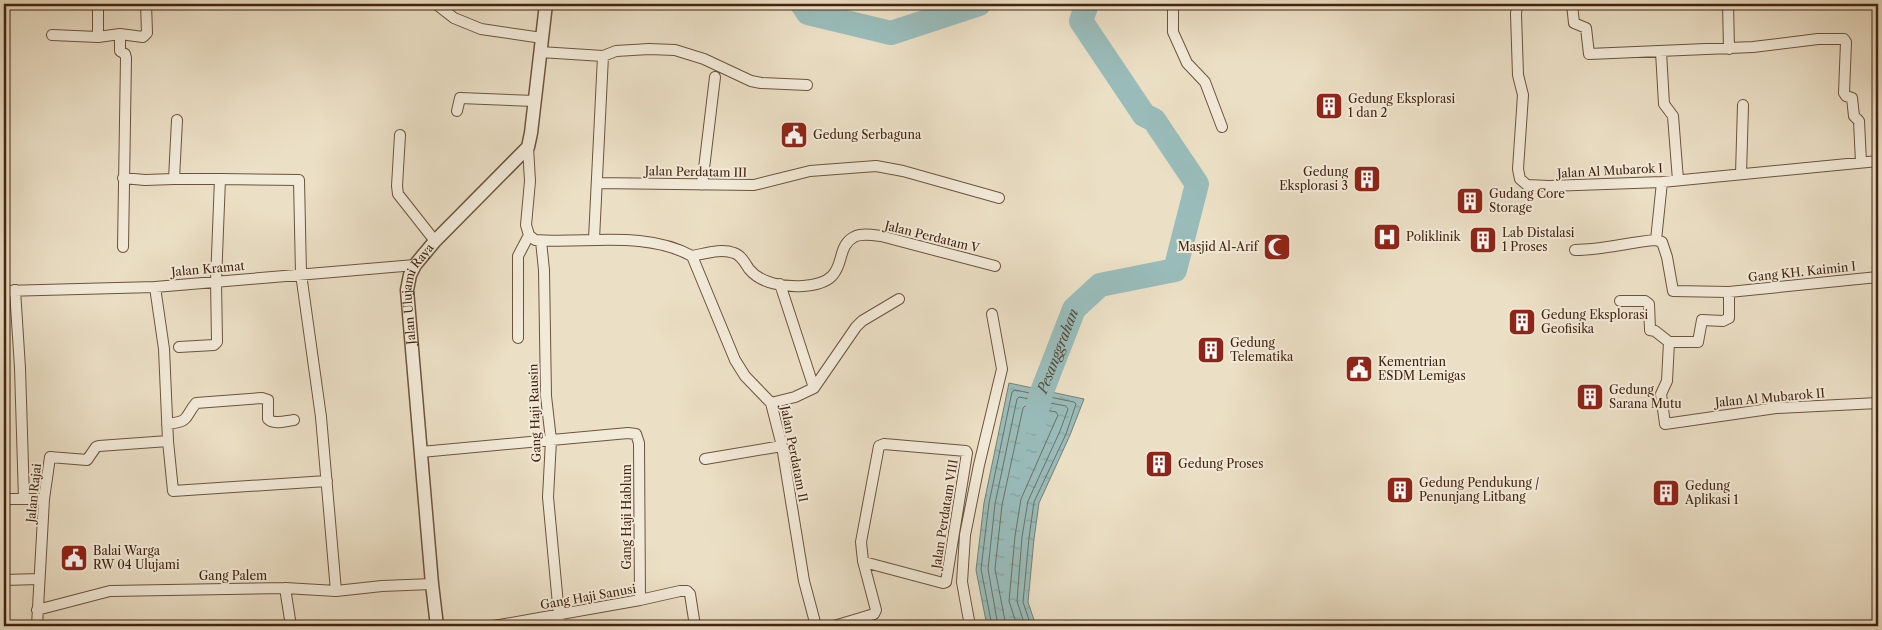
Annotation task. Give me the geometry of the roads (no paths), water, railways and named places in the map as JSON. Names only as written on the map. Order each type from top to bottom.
[{"type":"street","points":[[98,4],[98,37]]},
{"type":"street","points":[[52,35],[98,37],[120,34],[143,37],[147,33],[146,4]]},
{"type":"street","points":[[436,4],[454,18],[481,29],[542,38]]},
{"type":"street","points":[[546,4],[528,147],[530,181],[526,225],[529,235],[534,240],[541,241],[594,239],[661,244],[677,248],[692,256]]},
{"type":"street","points":[[1173,4],[1173,32],[1186,63],[1205,82],[1222,127]]},
{"type":"street","name":"Jalan Al Mubarok I","points":[[1517,4],[1518,75],[1523,95],[1518,169],[1520,179],[1527,185],[1662,182],[1878,161]]},
{"type":"street","points":[[1572,4],[1574,22],[1586,28],[1588,54],[1661,52],[1729,48],[1818,39],[1844,39],[1846,42],[1844,93],[1852,98],[1854,116],[1859,121],[1861,162]]},
{"type":"street","points":[[1728,4],[1729,48]]},
{"type":"street","points":[[120,34],[120,51],[125,54],[126,58],[127,99],[123,247]]},
{"type":"street","points":[[540,52],[603,56],[616,51],[649,48],[675,50],[704,59],[761,83],[807,85]]},
{"type":"street","points":[[1661,52],[1664,104],[1673,116],[1678,180]]},
{"type":"street","points":[[594,239],[603,56]]},
{"type":"street","points":[[702,185],[715,77]]},
{"type":"street","points":[[457,111],[460,98],[535,101]]},
{"type":"street","points":[[1741,174],[1742,105]]},
{"type":"street","points":[[174,179],[177,120]]},
{"type":"street","points":[[400,135],[398,194],[435,241]]},
{"type":"street","name":"Jalan Ulujami Raya","points":[[437,626],[408,290],[410,275],[415,265],[435,241],[528,147]]},
{"type":"street","name":"Jalan Perdatam III","points":[[597,183],[754,185],[810,171],[876,166],[903,171],[999,198]]},
{"type":"street","points":[[124,178],[145,180],[299,180],[301,274],[321,417],[336,591]]},
{"type":"street","points":[[179,348],[216,343],[216,281],[220,179]]},
{"type":"street","points":[[1575,250],[1590,250],[1656,240],[1662,182]]},
{"type":"street","name":"Jalan Perdatam V","points":[[692,256],[722,251],[734,253],[761,279],[780,284],[804,286],[826,281],[837,271],[845,245],[854,237],[865,234],[881,236],[995,266]]},
{"type":"street","points":[[518,338],[518,256],[529,235]]},
{"type":"street","name":"Gang KH. Kaimin I","points":[[1656,240],[1662,242],[1667,257],[1673,291],[1729,292],[1878,277]]},
{"type":"street","name":"Gang Haji Rausin","points":[[541,241],[544,270],[546,396],[551,440],[548,497],[560,626]]},
{"type":"street","name":"Jalan Perdatam II","points":[[692,256],[735,360],[745,376],[771,403],[782,446],[804,581],[816,626]]},
{"type":"street","name":"Jalan Kramat","points":[[4,291],[155,287],[415,265]]},
{"type":"street","points":[[780,284],[814,388]]},
{"type":"street","points":[[155,287],[164,349],[168,441],[173,491],[327,482]]},
{"type":"street","points":[[15,290],[20,368],[24,499]]},
{"type":"street","points":[[1620,301],[1644,301],[1649,304],[1650,330],[1655,331],[1669,342],[1698,342],[1702,320],[1723,320],[1728,318],[1729,292]]},
{"type":"street","points":[[771,403],[795,397],[814,388],[856,327],[862,321],[899,299]]},
{"type":"street","points":[[970,626],[962,582],[965,535],[981,456],[1002,369],[992,314]]},
{"type":"street","name":"Jalan Al Mubarok II","points":[[1669,342],[1667,382],[1661,394],[1665,424],[1776,408],[1878,404]]},
{"type":"street","points":[[167,424],[184,422],[196,403],[262,398],[268,400],[268,419],[270,421],[294,420]]},
{"type":"street","name":"Gang Haji Hablum","points":[[551,440],[628,433],[636,434],[639,443],[640,600]]},
{"type":"street","points":[[421,452],[551,440]]},
{"type":"street","name":"Jalan Rajai","points":[[37,626],[44,499],[50,457],[87,460],[96,447],[99,446],[168,441]]},
{"type":"street","name":"Jalan Perdatam VIII","points":[[834,626],[876,612],[864,562],[861,542],[879,446],[884,444],[966,450],[946,582],[943,584],[864,562]]},
{"type":"street","points":[[705,459],[782,446]]},
{"type":"street","points":[[4,498],[44,499]]},
{"type":"street","points":[[4,580],[40,579]]},
{"type":"street","name":"Gang Palem","points":[[37,610],[110,591],[285,588],[336,591],[382,586],[432,584]]},
{"type":"street","points":[[285,588],[291,626]]},
{"type":"street","name":"Gang Haji Sanusi","points":[[494,626],[542,622],[559,614],[680,591],[690,594],[695,626]]},
{"type":"water","points":[[1009,383],[1084,399],[1039,503],[1028,602],[1036,626],[987,626],[976,570],[984,503]]},
{"type":"waterway","name":"Pesanggrahan","points":[[802,4],[808,13],[891,33],[979,4]]},
{"type":"waterway","name":"Pesanggrahan","points":[[1034,422],[1041,394],[1074,309],[1100,285],[1175,270],[1197,184],[1154,120],[1144,115],[1081,21],[1087,4]]},
{"type":"place","name":"Gedung Eksplorasi 1 dan 2","points":[[1329,106]]},
{"type":"place","name":"Gedung Serbaguna","points":[[794,135]]},
{"type":"place","name":"Gedung Eksplorasi 3","points":[[1367,179]]},
{"type":"place","name":"Gudang Core Storage","points":[[1470,201]]},
{"type":"place","name":"Poliklinik","points":[[1387,237]]},
{"type":"place","name":"Lab Distalasi 1 Proses","points":[[1483,240]]},
{"type":"place","name":"Masjid Al-Arif","points":[[1277,247]]},
{"type":"place","name":"Gedung Eksplorasi Geofisika","points":[[1522,322]]},
{"type":"place","name":"Gedung Telematika","points":[[1211,350]]},
{"type":"place","name":"Kementrian ESDM Lemigas","points":[[1359,369]]},
{"type":"place","name":"Gedung Sarana Mutu","points":[[1590,397]]},
{"type":"place","name":"Gedung Proses","points":[[1159,464]]},
{"type":"place","name":"Gedung Pendukung / Penunjang Litbang","points":[[1400,490]]},
{"type":"place","name":"Gedung Aplikasi 1","points":[[1666,493]]},
{"type":"place","name":"Balai Warga RW 04 Ulujami","points":[[74,558]]}]
